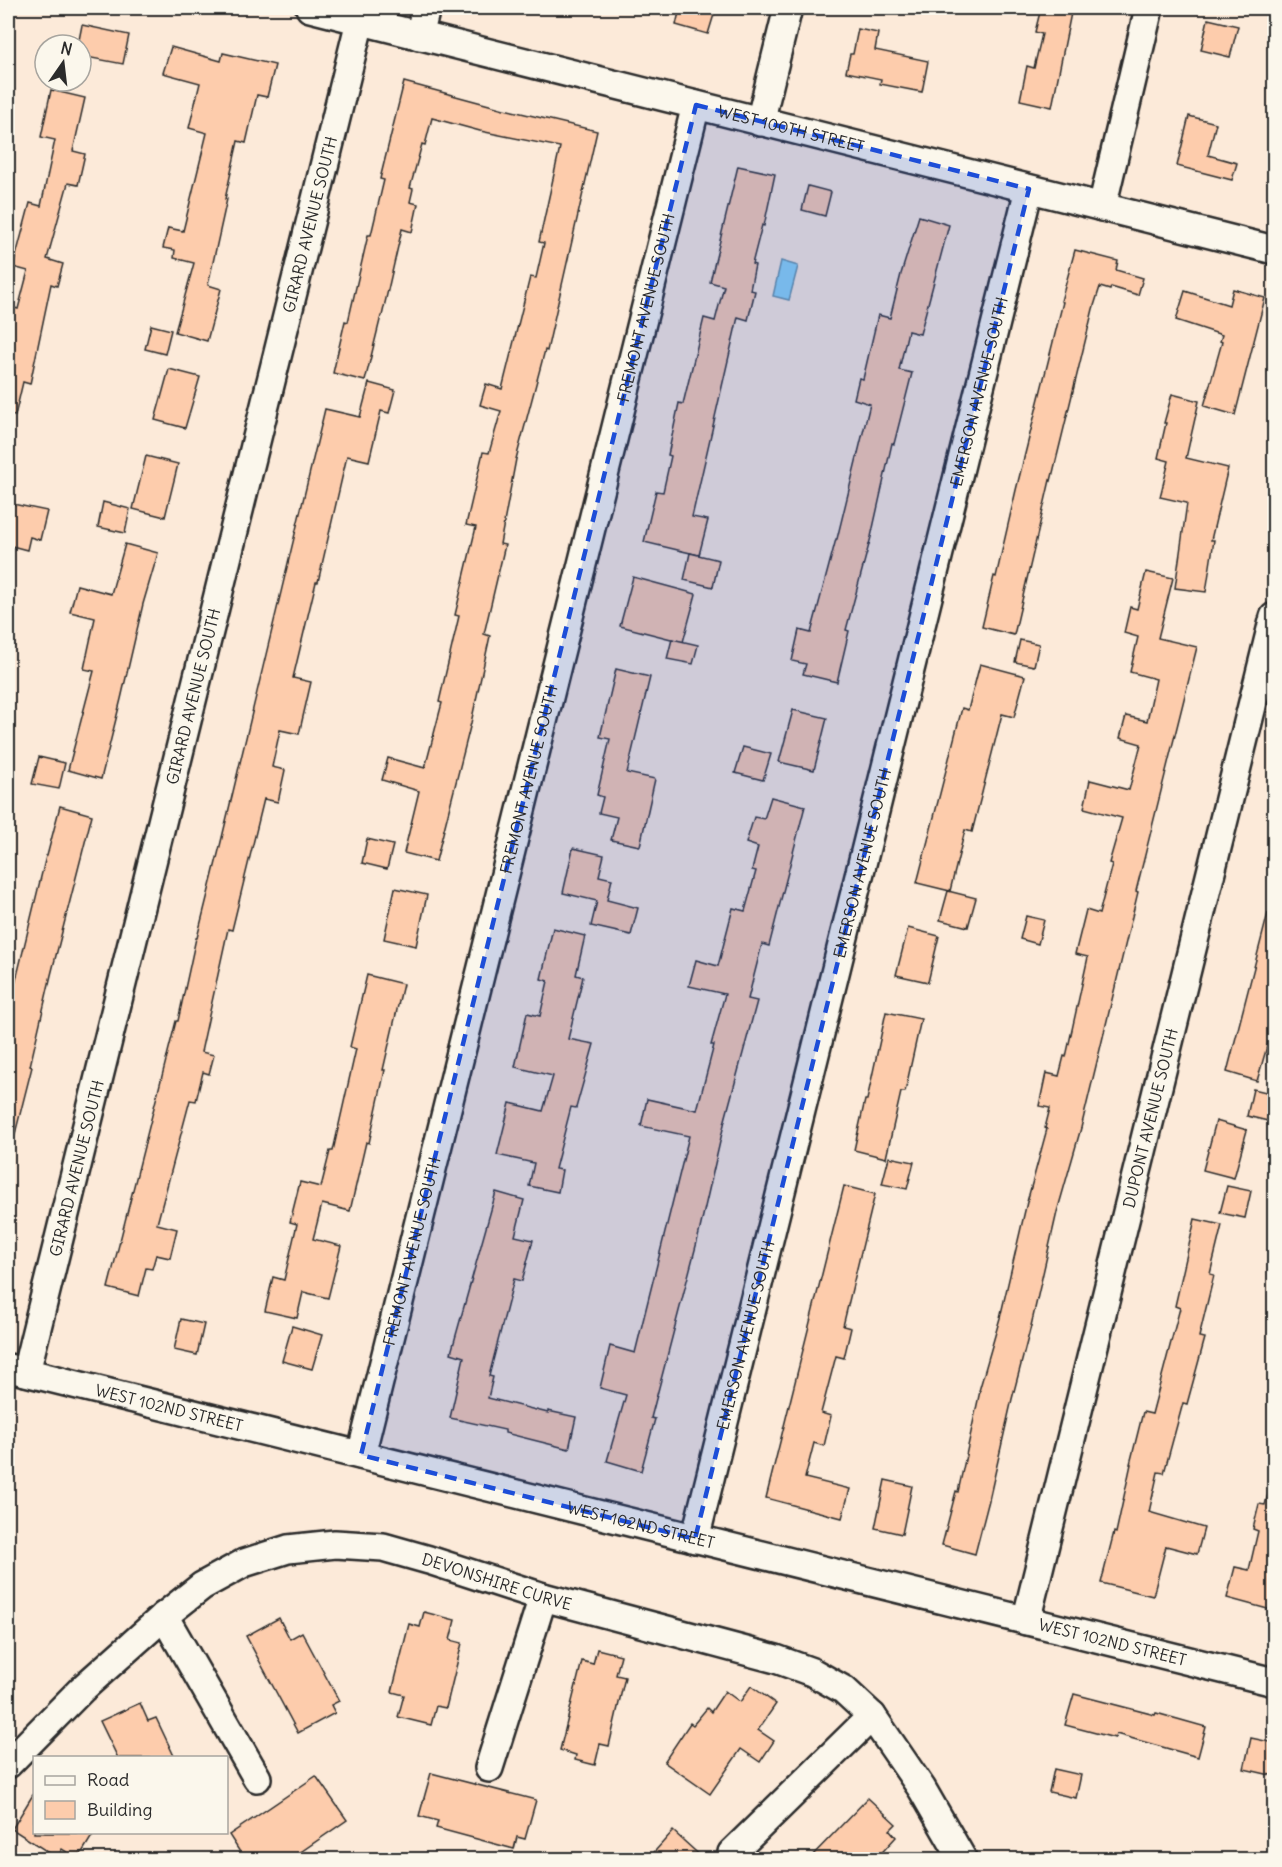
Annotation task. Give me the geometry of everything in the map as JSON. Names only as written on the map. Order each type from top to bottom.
[{"type":"street","name":"WEST 100TH STREET","points":[[310,8],[1275,250]]},
{"type":"street","points":[[419,36],[426,8]]},
{"type":"street","points":[[760,122],[788,8]]},
{"type":"street","points":[[1102,207],[1149,8]]},
{"type":"street","name":"GIRARD AVENUE SOUTH","points":[[17,1370],[360,21]]},
{"type":"street","name":"FREMONT AVENUE SOUTH","points":[[361,1455],[696,105]]},
{"type":"street","name":"EMERSON AVENUE SOUTH","points":[[695,1539],[1029,189]]},
{"type":"street","name":"DUPONT AVENUE SOUTH","points":[[1026,1621],[1275,617]]},
{"type":"street","name":"WEST 102ND STREET","points":[[17,1370],[1275,1682]]},
{"type":"street","name":"DEVONSHIRE CURVE","points":[[8,1764],[82,1689],[202,1586],[244,1563],[288,1549],[335,1544],[384,1547],[543,1597],[776,1659],[812,1672],[844,1690],[872,1716],[922,1789],[963,1860]]},
{"type":"street","points":[[489,1768],[543,1597]]},
{"type":"street","points":[[165,1616],[257,1778]]},
{"type":"street","points":[[732,1853],[872,1716]]},
{"type":"highlighted area","points":[[696,105],[1029,189],[695,1539],[361,1455]]},
{"type":"water","points":[[781,261],[798,266],[789,300],[773,296]]},
{"type":"building","points":[[680,8],[716,8],[708,34],[676,25]]},
{"type":"building","points":[[1041,8],[1072,8],[1052,107],[1020,100],[1027,66],[1034,68],[1042,34],[1035,32]]},
{"type":"building","points":[[1208,19],[1238,26],[1230,57],[1201,50]]},
{"type":"building","points":[[82,25],[129,35],[123,64],[93,58],[93,33],[80,33]]},
{"type":"building","points":[[858,29],[878,33],[875,50],[928,61],[922,92],[880,84],[881,79],[846,72],[850,54],[853,54]]},
{"type":"building","points":[[171,47],[221,61],[223,53],[275,65],[267,97],[257,95],[246,143],[238,141],[208,285],[221,289],[207,341],[175,332],[194,263],[174,258],[175,250],[163,248],[168,228],[183,231],[207,133],[189,128],[200,83],[163,73]]},
{"type":"building","points":[[404,82],[597,131],[547,351],[545,350],[516,459],[500,544],[505,545],[484,634],[490,636],[471,723],[436,861],[404,853],[419,791],[382,780],[388,758],[425,768],[442,703],[439,702],[459,616],[455,615],[476,527],[466,525],[483,452],[489,453],[501,411],[480,405],[486,384],[502,389],[530,277],[536,278],[544,243],[539,242],[560,147],[480,131],[432,118],[410,188],[413,189],[410,202],[418,204],[412,232],[402,229],[365,381],[333,373],[345,321],[348,322],[368,235],[371,235],[384,180],[380,179]]},
{"type":"building","points":[[50,93],[64,93],[85,98],[73,151],[85,154],[78,185],[68,183],[47,259],[63,264],[57,286],[51,284],[30,384],[23,382],[15,416],[8,415],[8,306],[18,309],[28,271],[13,267],[30,203],[41,206],[55,140],[41,137]]},
{"type":"building","points":[[1189,116],[1216,123],[1208,155],[1237,163],[1232,180],[1177,166]]},
{"type":"building","points":[[738,166],[775,174],[764,226],[762,225],[752,264],[755,265],[750,290],[755,291],[748,320],[738,317],[692,517],[708,520],[699,555],[644,542],[656,491],[663,492],[679,403],[683,404],[704,318],[715,321],[724,286],[710,282]]},
{"type":"building","points":[[808,186],[831,192],[825,216],[802,210]]},
{"type":"building","points":[[919,216],[949,225],[920,334],[908,331],[899,370],[912,373],[894,444],[892,443],[871,537],[846,630],[849,631],[837,682],[803,674],[806,664],[792,661],[799,630],[811,633],[870,404],[854,399],[859,378],[863,379],[878,315],[890,318]]},
{"type":"building","points":[[1075,250],[1118,261],[1116,270],[1143,278],[1138,295],[1111,287],[1110,290],[1100,287],[1050,480],[1014,635],[982,627]]},
{"type":"building","points":[[1233,289],[1265,298],[1235,415],[1204,406],[1222,335],[1176,320],[1185,291],[1229,305]]},
{"type":"building","points":[[151,325],[171,330],[165,354],[145,349]]},
{"type":"building","points":[[169,369],[200,377],[185,428],[155,420]]},
{"type":"building","points":[[369,383],[395,390],[389,413],[381,411],[369,461],[347,456],[293,678],[311,682],[299,734],[280,730],[272,767],[285,770],[278,802],[264,799],[232,930],[228,929],[201,1052],[214,1055],[209,1074],[203,1072],[196,1101],[190,1100],[157,1224],[177,1229],[170,1258],[156,1255],[152,1269],[146,1268],[139,1296],[108,1288],[176,1021],[178,1021],[196,938],[325,409],[360,417]]},
{"type":"building","points":[[1172,394],[1199,401],[1186,458],[1228,468],[1211,540],[1214,540],[1206,592],[1175,588],[1187,503],[1160,497],[1169,461],[1158,458]]},
{"type":"building","points":[[146,456],[178,464],[165,517],[133,509]]},
{"type":"building","points":[[103,502],[130,509],[125,533],[98,527]]},
{"type":"building","points":[[8,503],[47,511],[40,540],[30,537],[27,550],[8,545]]},
{"type":"building","points":[[125,544],[158,553],[143,604],[101,779],[68,770],[94,671],[84,669],[95,618],[70,612],[77,585],[111,594]]},
{"type":"building","points":[[690,553],[719,560],[713,587],[684,580]]},
{"type":"building","points":[[1146,572],[1173,578],[1158,638],[1197,647],[975,1554],[942,1545],[956,1491],[958,1492],[979,1391],[1000,1318],[1047,1129],[1045,1128],[1050,1108],[1039,1106],[1046,1073],[1059,1076],[1064,1056],[1066,1057],[1088,957],[1075,954],[1086,910],[1099,914],[1112,864],[1109,863],[1122,818],[1084,808],[1090,780],[1129,790],[1141,744],[1120,738],[1126,716],[1147,721],[1156,679],[1130,672],[1138,637],[1124,633],[1130,607],[1137,609]]},
{"type":"building","points":[[633,577],[696,594],[683,642],[620,626]]},
{"type":"building","points":[[672,639],[698,645],[693,664],[667,659]]},
{"type":"building","points":[[1020,640],[1039,644],[1034,666],[1015,662]]},
{"type":"building","points":[[980,664],[1025,676],[1014,717],[1002,714],[972,832],[965,830],[950,891],[917,883],[962,708],[968,710]]},
{"type":"building","points":[[616,669],[650,677],[627,773],[655,779],[640,846],[611,840],[617,817],[599,813],[603,797],[597,795],[610,739],[600,737]]},
{"type":"building","points":[[793,710],[827,718],[814,770],[779,762]]},
{"type":"building","points":[[743,747],[771,754],[763,780],[735,773]]},
{"type":"building","points":[[39,757],[65,763],[59,789],[32,784]]},
{"type":"building","points":[[771,797],[805,806],[769,946],[762,944],[748,999],[757,1001],[651,1418],[655,1419],[641,1471],[607,1461],[626,1395],[600,1388],[610,1346],[635,1353],[689,1136],[641,1126],[647,1099],[697,1110],[725,994],[689,986],[696,960],[718,966],[733,908],[745,911],[756,871],[752,870],[758,847],[746,843],[754,817],[764,819]]},
{"type":"building","points":[[60,806],[92,815],[51,975],[30,1066],[32,1067],[14,1138],[8,1137],[8,1013]]},
{"type":"building","points":[[367,839],[393,845],[387,869],[362,863]]},
{"type":"building","points":[[573,848],[604,855],[599,876],[612,879],[607,900],[638,908],[631,935],[591,926],[597,901],[563,893]]},
{"type":"building","points":[[395,888],[427,895],[416,946],[384,939]]},
{"type":"building","points":[[948,891],[976,898],[968,927],[940,920]]},
{"type":"building","points":[[1268,913],[1275,914],[1275,1019],[1257,1081],[1227,1072]]},
{"type":"building","points":[[1026,916],[1044,920],[1038,944],[1020,939]]},
{"type":"building","points":[[553,928],[585,936],[576,975],[583,977],[568,1039],[594,1044],[576,1108],[571,1107],[555,1169],[562,1170],[558,1192],[529,1186],[534,1163],[497,1155],[510,1103],[543,1111],[553,1076],[515,1067],[527,1013],[540,1016],[548,981],[541,979]]},
{"type":"building","points":[[908,928],[939,936],[928,982],[896,975]]},
{"type":"building","points":[[367,975],[403,984],[369,1143],[366,1142],[350,1211],[322,1204],[313,1239],[341,1246],[328,1298],[303,1292],[297,1318],[265,1311],[273,1277],[284,1280],[297,1224],[290,1222],[300,1182],[321,1187],[330,1151],[333,1151],[356,1049],[350,1047]]},
{"type":"building","points":[[886,1012],[921,1019],[905,1092],[901,1092],[886,1158],[854,1150]]},
{"type":"building","points":[[1253,1089],[1275,1094],[1275,1113],[1272,1122],[1247,1116]]},
{"type":"building","points":[[1216,1121],[1247,1130],[1234,1178],[1203,1170]]},
{"type":"building","points":[[889,1157],[914,1162],[907,1189],[882,1184]]},
{"type":"building","points":[[844,1186],[875,1194],[843,1326],[851,1328],[844,1358],[836,1356],[821,1413],[831,1416],[824,1446],[814,1443],[805,1478],[850,1489],[842,1518],[766,1498]]},
{"type":"building","points":[[1227,1186],[1251,1191],[1245,1218],[1220,1213]]},
{"type":"building","points":[[496,1192],[524,1200],[515,1236],[533,1240],[522,1281],[514,1279],[489,1376],[493,1377],[488,1398],[548,1413],[548,1411],[576,1417],[569,1449],[505,1433],[505,1430],[450,1418],[464,1357],[451,1353]]},
{"type":"building","points":[[1195,1219],[1222,1225],[1210,1274],[1214,1275],[1199,1337],[1205,1338],[1187,1404],[1183,1403],[1164,1473],[1158,1472],[1149,1512],[1204,1528],[1197,1554],[1166,1546],[1153,1596],[1101,1583],[1114,1532],[1116,1533],[1143,1412],[1152,1414],[1180,1308],[1175,1306]]},
{"type":"building","points":[[181,1319],[204,1324],[197,1355],[174,1350]]},
{"type":"building","points":[[292,1326],[322,1335],[312,1369],[282,1361]]},
{"type":"building","points":[[885,1480],[912,1486],[902,1534],[875,1528]]},
{"type":"building","points":[[1268,1494],[1275,1494],[1275,1611],[1227,1598],[1235,1567],[1249,1570],[1258,1531],[1253,1529],[1259,1504],[1265,1505]]},
{"type":"building","points":[[424,1612],[455,1620],[450,1640],[462,1643],[446,1708],[436,1706],[431,1725],[398,1717],[404,1695],[392,1692],[409,1624],[420,1627]]},
{"type":"building","points":[[279,1618],[290,1639],[302,1632],[339,1701],[331,1705],[335,1713],[298,1733],[246,1636]]},
{"type":"building","points":[[597,1649],[621,1655],[616,1675],[625,1677],[609,1746],[600,1744],[595,1765],[575,1760],[576,1755],[560,1750],[582,1661],[593,1664]]},
{"type":"building","points":[[751,1686],[776,1704],[758,1730],[774,1741],[760,1762],[741,1749],[710,1794],[664,1762],[690,1723],[693,1725],[707,1708],[711,1712],[725,1691],[740,1702]]},
{"type":"building","points":[[1074,1694],[1206,1727],[1198,1757],[1116,1734],[1115,1738],[1065,1725]]},
{"type":"building","points":[[140,1703],[148,1721],[156,1718],[174,1756],[117,1756],[100,1721]]},
{"type":"building","points":[[1251,1738],[1275,1743],[1275,1776],[1244,1769]]},
{"type":"building","points":[[1054,1769],[1081,1775],[1076,1798],[1049,1792]]},
{"type":"building","points":[[431,1773],[536,1800],[525,1839],[517,1837],[514,1849],[436,1828],[438,1821],[419,1816]]},
{"type":"building","points":[[316,1776],[347,1820],[289,1860],[245,1860],[229,1835]]},
{"type":"building","points":[[33,1795],[33,1834],[93,1834],[78,1859],[62,1849],[57,1858],[12,1829]]},
{"type":"building","points":[[868,1798],[896,1824],[890,1830],[896,1837],[875,1860],[808,1860]]},
{"type":"building","points":[[673,1831],[705,1860],[647,1860]]}]
